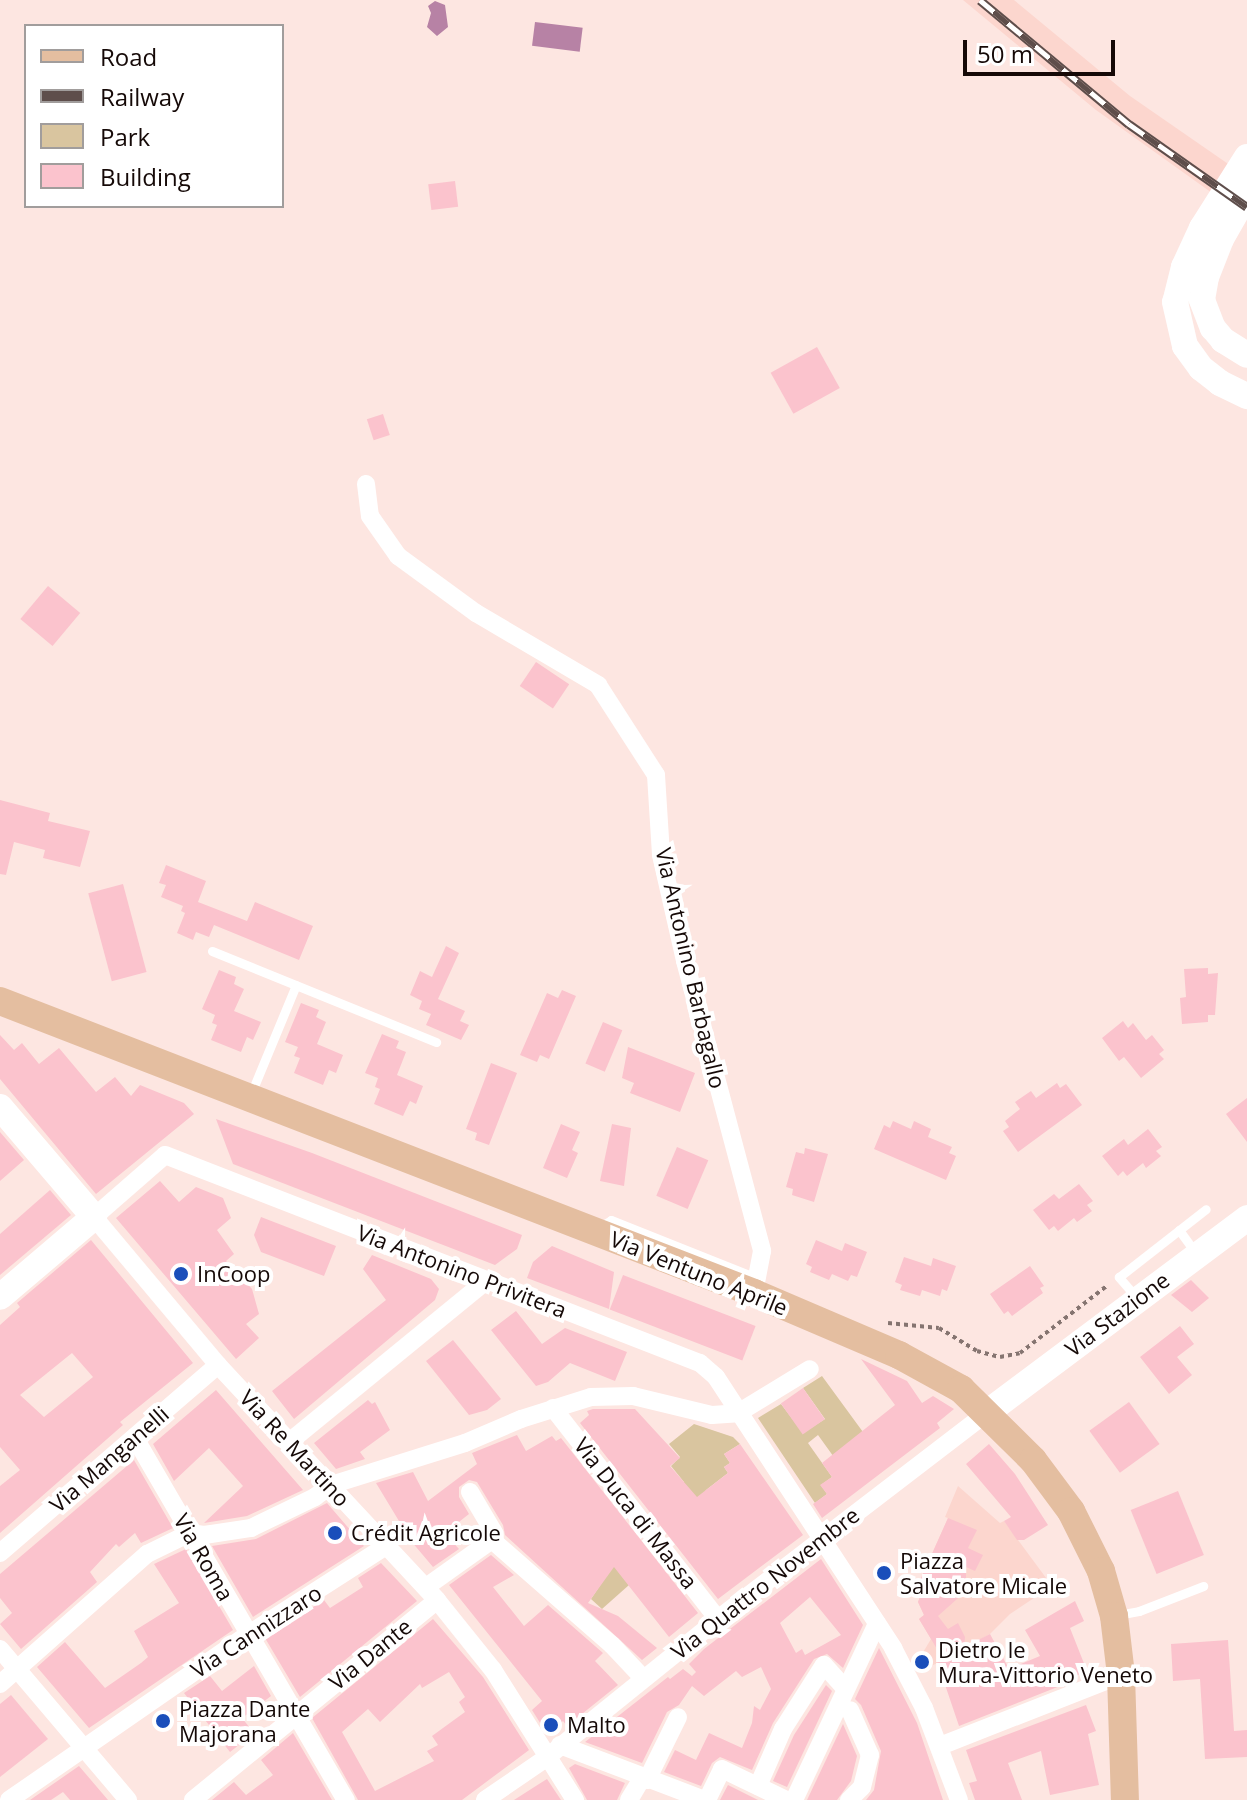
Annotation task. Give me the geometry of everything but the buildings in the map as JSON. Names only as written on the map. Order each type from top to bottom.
[{"type":"main road","points":[[1247,157],[1223,191],[1195,272],[1205,315],[1223,340],[1247,355]]},
{"type":"main road","points":[[1247,193],[1221,239],[1175,302],[1185,346],[1201,368],[1220,383],[1247,396]]},
{"type":"main road","name":"Via Ventuno Aprile","points":[[0,1001],[594,1231],[755,1286],[929,1369],[988,1412],[1033,1460],[1071,1511],[1101,1571],[1114,1616],[1121,1675],[1125,1800]]},
{"type":"main road","name":"Via Re Martino","points":[[0,1107],[94,1217]]},
{"type":"main road","points":[[0,1297],[94,1217]]},
{"type":"main road","name":"Via Stazione","points":[[988,1412],[1247,1218]]},
{"type":"street","name":"Via Antonino Barbagallo","points":[[366,484],[370,516],[398,556],[476,613],[598,685],[656,775],[661,855],[685,961],[762,1251],[755,1286]]},
{"type":"street","name":"Via Antonino Privitera","points":[[94,1217],[165,1155],[700,1363],[716,1377],[877,1624],[910,1680],[940,1746],[959,1800]]},
{"type":"street","name":"Via Re Martino","points":[[94,1217],[218,1365],[431,1594],[493,1670],[553,1752],[575,1800]]},
{"type":"street","points":[[288,1443],[487,1280]]},
{"type":"street","name":"Via Manganelli","points":[[0,1553],[218,1365]]},
{"type":"street","points":[[0,1684],[147,1554],[190,1533],[204,1535],[251,1528],[315,1497],[331,1485],[465,1443],[553,1408],[591,1397],[633,1396],[712,1415],[738,1413],[810,1369]]},
{"type":"street","name":"Via Duca di Massa","points":[[553,1408],[718,1619]]},
{"type":"street","name":"Via Quattro Novembre","points":[[485,1800],[553,1752],[718,1619],[988,1412]]},
{"type":"street","name":"Via Roma","points":[[135,1438],[346,1800]]},
{"type":"street","points":[[470,1492],[493,1531],[492,1540],[612,1645],[643,1678]]},
{"type":"street","name":"Via Dante","points":[[193,1800],[296,1714],[492,1540]]},
{"type":"street","name":"Via Cannizzaro","points":[[9,1800],[249,1634],[386,1546]]},
{"type":"street","points":[[794,1800],[877,1624]]},
{"type":"street","points":[[0,1649],[128,1800]]},
{"type":"street","points":[[758,1786],[783,1729],[824,1665],[845,1688]]},
{"type":"street","points":[[940,1746],[1121,1675]]},
{"type":"street","points":[[849,1800],[862,1787],[870,1755],[850,1710]]},
{"type":"street","points":[[629,1800],[678,1717]]},
{"type":"street","points":[[553,1752],[706,1800],[722,1769],[786,1800]]},
{"type":"lane","points":[[212,951],[436,1042]]},
{"type":"lane","points":[[250,1096],[296,985]]},
{"type":"lane","points":[[1137,1298],[1119,1277],[1206,1209]]},
{"type":"lane","points":[[1179,1230],[1197,1254]]},
{"type":"lane","points":[[1114,1616],[1139,1611],[1203,1586]]},
{"type":"path","points":[[879,1325],[900,1322],[939,1328],[977,1351],[1000,1357],[1020,1353],[1119,1277]]},
{"type":"shaded area","points":[[963,0],[1014,0],[1130,96],[1247,177],[1247,218],[1096,110]]},
{"type":"shaded area","points":[[435,1],[445,5],[448,27],[437,36],[427,27],[431,13],[428,6]]},
{"type":"shaded area","points":[[535,22],[583,28],[580,52],[532,46]]},
{"type":"shaded area","points":[[958,1486],[1000,1523],[1004,1521],[1052,1586],[1010,1614],[990,1634],[928,1668],[922,1654],[931,1639],[919,1619],[924,1615],[918,1602],[923,1589],[918,1585],[948,1518],[945,1517]]},
{"type":"green space","points":[[822,1376],[871,1443],[836,1460],[818,1435],[808,1443],[832,1477],[821,1485],[827,1494],[815,1503],[758,1418],[781,1404],[803,1433],[825,1419],[803,1388]]},
{"type":"green space","points":[[694,1424],[733,1437],[740,1444],[724,1454],[730,1463],[724,1467],[728,1473],[706,1490],[694,1513],[675,1491],[684,1482],[671,1466],[680,1457],[669,1444]]},
{"type":"green space","points":[[609,1547],[629,1585],[602,1609],[591,1599],[603,1581]]},
{"type":"railway","points":[[980,0],[1129,124],[1247,207]]},
{"type":"place","name":"InCoop","points":[[181,1274]]},
{"type":"place","name":"Crédit Agricole","points":[[335,1533]]},
{"type":"place","name":"Piazza Salvatore Micale","points":[[884,1573]]},
{"type":"place","name":"Dietro le Mura-Vittorio Veneto","points":[[922,1662]]},
{"type":"place","name":"Piazza Dante Majorana","points":[[163,1721]]},
{"type":"place","name":"Malto","points":[[551,1725]]}]
